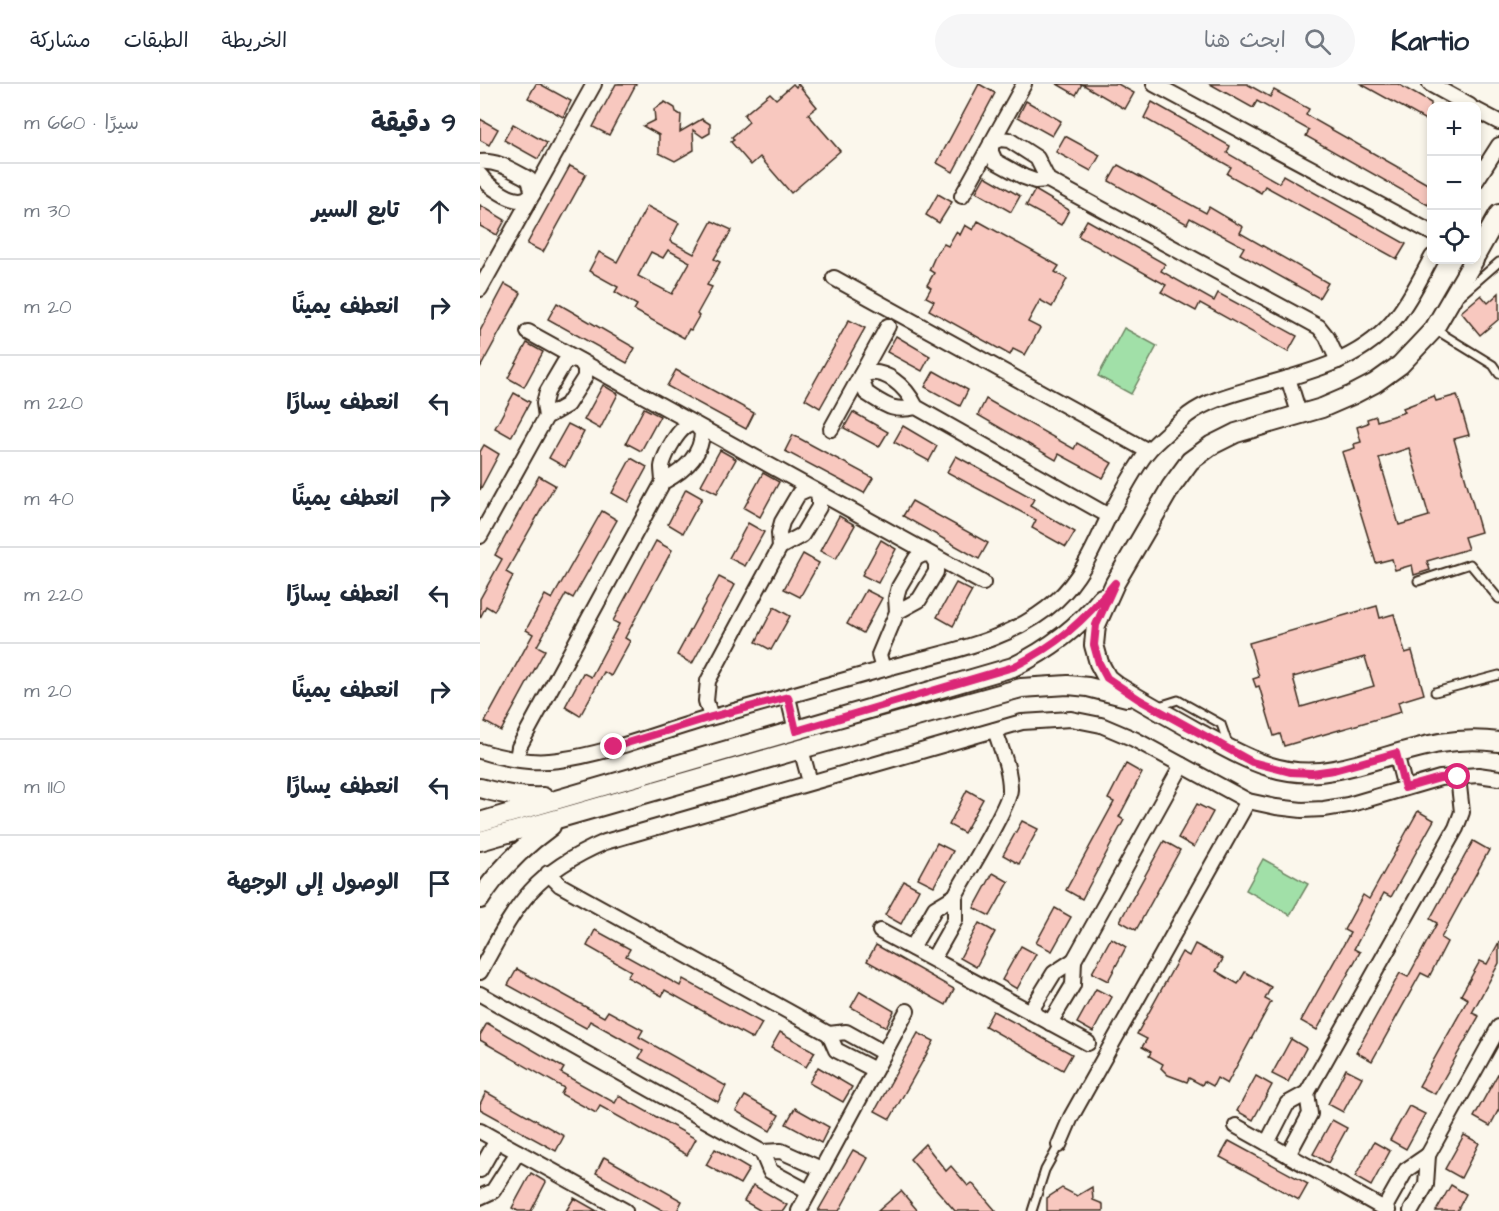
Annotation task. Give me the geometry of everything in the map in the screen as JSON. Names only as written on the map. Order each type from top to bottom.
[{"type":"main road","points":[[1481,246],[1499,214]]},
{"type":"main road","points":[[1472,264],[1434,329],[1400,365],[1375,382],[1322,408],[1236,433],[1212,445],[1190,461],[1171,487],[1115,583],[1096,625],[1094,645],[1099,663],[1107,678],[1147,704],[1252,762],[1269,768],[1312,773],[1334,770],[1438,741],[1499,742]]},
{"type":"main road","points":[[480,822],[1013,667],[1064,637],[1091,612],[1115,583]]},
{"type":"main road","points":[[480,841],[1021,688],[1088,687],[1147,704]]},
{"type":"main road","points":[[480,788],[505,795],[530,798],[581,792]]},
{"type":"main road","points":[[480,899],[501,869],[517,852],[562,818]]},
{"type":"street","points":[[480,289],[594,84]]},
{"type":"street","points":[[962,195],[1024,84]]},
{"type":"street","points":[[1154,84],[1427,231]]},
{"type":"street","points":[[1430,84],[1463,102]]},
{"type":"street","points":[[1481,113],[1499,122]]},
{"type":"street","points":[[991,143],[1009,140],[1037,158],[1048,180]]},
{"type":"street","points":[[991,143],[995,160],[1023,177],[1035,181],[1048,180],[1318,327],[1327,337],[1338,361]]},
{"type":"street","points":[[1481,173],[1499,145]]},
{"type":"street","points":[[480,162],[488,161],[499,164],[529,179],[533,194]]},
{"type":"street","points":[[480,175],[487,185],[516,200],[525,199],[533,194]]},
{"type":"street","points":[[480,751],[502,758],[531,762],[556,761],[587,755],[711,717],[965,647],[1010,632],[1035,619],[1076,580],[1093,552],[1109,516],[1148,451],[1191,414],[1212,402],[1338,361],[1358,352],[1397,317],[1427,264]]},
{"type":"street","points":[[834,278],[1148,451]]},
{"type":"street","points":[[831,429],[888,326]]},
{"type":"street","points":[[528,333],[983,583]]},
{"type":"street","points":[[480,536],[546,417],[567,405],[585,377],[585,368],[580,361],[573,359],[564,363],[544,403],[546,417]]},
{"type":"street","points":[[861,375],[879,372],[902,387],[916,407],[1109,516]]},
{"type":"street","points":[[861,375],[866,393],[890,408],[905,410],[916,407]]},
{"type":"street","points":[[1288,378],[1299,413]]},
{"type":"street","points":[[517,759],[519,747],[663,482],[662,468],[665,457],[681,428],[691,424],[696,425],[702,432],[702,442],[685,470],[663,482]]},
{"type":"street","points":[[711,717],[706,701],[708,681],[780,547],[779,533],[782,522],[798,493],[808,489],[814,490],[819,497],[819,507],[802,535],[780,547]]},
{"type":"street","points":[[883,669],[879,655],[897,612],[896,598],[899,587],[916,558],[924,554],[931,555],[936,562],[936,572],[919,600],[897,612]]},
{"type":"street","points":[[788,697],[796,731]]},
{"type":"street","points":[[480,972],[515,909],[548,873],[576,854],[605,842],[1022,722],[1071,719],[1101,725],[1134,739],[1248,801],[1302,810],[1348,805],[1440,778],[1478,775],[1499,778]]},
{"type":"street","points":[[933,959],[955,920],[955,896],[1003,809],[1010,791],[995,730]]},
{"type":"street","points":[[801,749],[810,782]]},
{"type":"street","points":[[1396,753],[1405,788]]},
{"type":"street","points":[[1050,1023],[1073,985],[1074,960],[1182,765]]},
{"type":"street","points":[[1267,1143],[1287,1104],[1307,1093],[1456,828],[1462,812],[1458,777]]},
{"type":"street","points":[[1059,1145],[1076,1108],[1248,801]]},
{"type":"street","points":[[548,873],[560,885],[829,1034],[846,1032],[884,1053]]},
{"type":"street","points":[[912,948],[935,908],[955,896]]},
{"type":"street","points":[[880,931],[1088,1043]]},
{"type":"street","points":[[1030,1012],[1054,973],[1074,960]]},
{"type":"street","points":[[480,994],[762,1152],[781,1151],[821,1169]]},
{"type":"street","points":[[799,1211],[907,1011]]},
{"type":"street","points":[[1411,1211],[1426,1185],[1428,1155],[1499,1027]]},
{"type":"street","points":[[829,1034],[836,1050],[875,1071]]},
{"type":"street","points":[[1288,1155],[1310,1114],[1307,1093]]},
{"type":"street","points":[[1236,1126],[1386,1210],[1406,1170],[1428,1155]]},
{"type":"street","points":[[480,1131],[617,1209]]},
{"type":"street","points":[[480,1170],[497,1140]]},
{"type":"street","points":[[480,1197],[493,1191],[518,1152]]},
{"type":"street","points":[[762,1152],[770,1171],[809,1191]]},
{"type":"lane","points":[[1447,306],[1499,262]]},
{"type":"lane","points":[[1434,329],[1493,366],[1499,374]]},
{"type":"lane","points":[[1418,581],[1470,564],[1499,599]]},
{"type":"lane","points":[[1435,692],[1499,675]]},
{"type":"lane","points":[[1032,1211],[1045,1170],[1059,1145]]},
{"type":"green space","points":[[1124,328],[1157,346],[1131,394],[1098,376]]},
{"type":"green space","points":[[1263,859],[1308,884],[1290,915],[1246,890]]},
{"type":"building","points":[[536,84],[571,101],[563,117],[528,98]]},
{"type":"building","points":[[616,84],[636,84],[609,135],[593,127]]},
{"type":"building","points":[[793,84],[796,87],[798,84],[817,107],[808,114],[840,151],[791,193],[760,157],[751,165],[731,142],[734,140],[732,137],[749,122],[744,115],[770,93],[776,99]]},
{"type":"building","points":[[979,84],[995,93],[953,172],[937,163]]},
{"type":"building","points":[[1057,84],[1082,84],[1076,95]]},
{"type":"building","points":[[1082,84],[1118,84],[1134,93],[1125,109]]},
{"type":"building","points":[[1210,84],[1247,84],[1270,97],[1274,90],[1309,109],[1306,115],[1427,184],[1427,204],[1306,136],[1309,130],[1257,101],[1253,108]]},
{"type":"building","points":[[1361,84],[1398,84],[1429,102],[1427,102],[1427,121]]},
{"type":"building","points":[[1026,101],[1061,121],[1052,136],[1018,117]]},
{"type":"building","points":[[665,102],[681,115],[680,132],[702,119],[710,124],[710,133],[703,137],[693,130],[694,150],[675,161],[659,153],[659,135],[643,126],[655,120],[654,109]]},
{"type":"building","points":[[1152,102],[1230,146],[1227,153],[1279,183],[1283,175],[1406,244],[1397,259],[1265,186],[1261,193],[1227,174],[1231,167],[1144,118]]},
{"type":"building","points":[[480,119],[498,129],[489,145],[480,140]]},
{"type":"building","points":[[513,124],[547,143],[538,159],[504,140]]},
{"type":"building","points":[[1065,136],[1100,155],[1091,171],[1056,152]]},
{"type":"building","points":[[1118,165],[1206,213],[1209,207],[1243,227],[1240,233],[1328,283],[1319,298],[1240,254],[1244,247],[1190,218],[1187,224],[1109,181]]},
{"type":"building","points":[[570,166],[586,174],[543,252],[527,244]]},
{"type":"building","points":[[985,176],[1020,196],[1011,212],[976,192]]},
{"type":"building","points":[[1035,190],[1069,210],[1061,225],[1026,206]]},
{"type":"building","points":[[938,194],[952,202],[939,223],[926,215]]},
{"type":"building","points":[[480,205],[505,220],[497,235],[480,226]]},
{"type":"building","points":[[647,206],[679,223],[670,241],[694,254],[712,221],[732,230],[714,259],[720,262],[707,285],[712,287],[697,314],[699,316],[684,338],[634,310],[637,305],[615,292],[618,287],[589,271],[599,252],[617,262]],"holes":[[[668,250],[690,262],[672,294],[638,276],[651,252],[663,258]]]},
{"type":"building","points":[[1087,220],[1165,264],[1161,271],[1214,301],[1218,293],[1297,336],[1288,352],[1200,303],[1196,311],[1161,292],[1166,285],[1078,236]]},
{"type":"building","points":[[978,221],[1059,266],[1055,272],[1067,279],[1052,307],[1040,300],[1028,322],[1040,328],[1025,355],[1013,349],[1010,355],[929,310],[934,301],[926,297],[931,288],[927,285],[934,273],[929,270],[937,252],[944,244],[948,246],[956,232],[960,235],[965,225],[973,230]]},
{"type":"building","points":[[505,284],[521,293],[480,368],[480,331]]},
{"type":"building","points":[[1499,293],[1499,319],[1480,335],[1461,312],[1481,295],[1488,303]]},
{"type":"building","points":[[557,303],[635,348],[627,363],[548,319]]},
{"type":"building","points":[[849,320],[865,328],[820,408],[805,399]]},
{"type":"building","points":[[896,336],[930,356],[922,371],[887,352]]},
{"type":"building","points":[[527,343],[543,352],[524,387],[508,378]]},
{"type":"building","points":[[676,370],[754,413],[746,429],[667,386]]},
{"type":"building","points":[[934,371],[968,390],[960,406],[925,387]]},
{"type":"building","points":[[603,385],[618,394],[600,429],[584,420]]},
{"type":"building","points":[[514,393],[530,402],[511,437],[495,428]]},
{"type":"building","points":[[1457,395],[1469,435],[1454,439],[1481,532],[1464,537],[1468,549],[1427,561],[1430,570],[1414,575],[1412,565],[1395,570],[1392,559],[1376,563],[1342,452],[1355,448],[1354,444],[1361,442],[1357,427],[1368,423],[1367,419],[1376,416],[1377,421],[1405,412],[1403,408],[1434,396],[1436,401]],"holes":[[[1409,448],[1429,516],[1399,525],[1379,458]]]},
{"type":"building","points":[[986,399],[1074,449],[1077,443],[1112,463],[1103,478],[1059,454],[1056,460],[978,415]]},
{"type":"building","points":[[644,408],[660,416],[641,451],[626,443]]},
{"type":"building","points":[[853,412],[888,432],[879,447],[844,428]]},
{"type":"building","points":[[568,424],[584,432],[565,467],[549,458]]},
{"type":"building","points":[[903,426],[937,446],[929,461],[894,442]]},
{"type":"building","points":[[793,435],[873,478],[864,493],[785,451]]},
{"type":"building","points":[[484,445],[499,454],[480,490],[480,452]]},
{"type":"building","points":[[720,450],[736,459],[717,493],[701,485]]},
{"type":"building","points":[[956,456],[1034,499],[1030,506],[1075,532],[1066,547],[1032,528],[1036,520],[947,472]]},
{"type":"building","points":[[631,458],[647,467],[628,502],[612,493]]},
{"type":"building","points":[[763,473],[779,482],[760,517],[744,508]]},
{"type":"building","points":[[539,476],[555,485],[506,572],[513,576],[494,611],[486,606],[480,618],[480,599],[502,559],[495,555]]},
{"type":"building","points":[[686,489],[702,498],[683,533],[668,524]]},
{"type":"building","points":[[912,501],[988,543],[979,559],[903,516]]},
{"type":"building","points":[[602,511],[617,520],[573,598],[566,594],[537,646],[545,650],[501,731],[485,722],[533,634],[526,630],[545,595],[552,599]]},
{"type":"building","points":[[839,516],[855,525],[836,559],[820,551]]},
{"type":"building","points":[[748,523],[764,532],[745,566],[729,558]]},
{"type":"building","points":[[881,540],[896,549],[878,583],[862,575]]},
{"type":"building","points":[[656,541],[672,550],[625,638],[630,641],[611,676],[604,672],[580,716],[565,707],[583,673],[591,677],[619,624],[613,621]]},
{"type":"building","points":[[803,554],[819,563],[800,597],[784,589]]},
{"type":"building","points":[[719,577],[735,585],[692,664],[677,655]]},
{"type":"building","points":[[956,583],[972,591],[953,626],[937,617]]},
{"type":"building","points":[[866,590],[882,598],[863,633],[847,624]]},
{"type":"building","points":[[1377,606],[1380,618],[1394,614],[1405,653],[1412,651],[1424,694],[1398,702],[1401,712],[1284,746],[1280,734],[1274,736],[1259,686],[1256,687],[1253,679],[1259,677],[1249,643]],"holes":[[[1365,657],[1374,686],[1301,707],[1293,677]]]},
{"type":"building","points":[[774,607],[790,616],[771,650],[756,642]]},
{"type":"building","points":[[1126,764],[1142,773],[1119,817],[1124,820],[1082,899],[1066,890],[1114,802],[1108,799]]},
{"type":"building","points":[[967,790],[983,799],[964,833],[949,825]]},
{"type":"building","points":[[1197,804],[1213,812],[1194,847],[1178,838]]},
{"type":"building","points":[[1418,811],[1434,820],[1391,897],[1384,893],[1354,949],[1360,952],[1317,1030],[1301,1021],[1350,933],[1344,930],[1363,895],[1369,899]]},
{"type":"building","points":[[1022,821],[1038,829],[1019,864],[1003,855]]},
{"type":"building","points":[[1164,841],[1180,850],[1136,930],[1120,921]]},
{"type":"building","points":[[1473,841],[1489,850],[1441,938],[1447,942],[1429,977],[1421,973],[1372,1061],[1356,1052],[1400,973],[1408,977],[1437,923],[1430,919]]},
{"type":"building","points":[[937,843],[953,851],[934,886],[918,878]]},
{"type":"building","points":[[993,873],[1009,882],[990,916],[974,908]]},
{"type":"building","points":[[904,881],[919,889],[901,924],[885,915]]},
{"type":"building","points":[[1055,908],[1071,917],[1052,951],[1036,943]]},
{"type":"building","points":[[979,923],[995,932],[976,967],[960,958]]},
{"type":"building","points":[[595,930],[630,949],[626,956],[680,986],[683,979],[762,1023],[753,1039],[665,990],[662,996],[627,977],[631,971],[587,946]]},
{"type":"building","points":[[1111,938],[1126,947],[1108,981],[1092,973]]},
{"type":"building","points":[[1499,942],[1499,963],[1472,1013],[1479,1016],[1435,1094],[1419,1086],[1468,999],[1461,995],[1480,961],[1487,964]]},
{"type":"building","points":[[1195,944],[1223,959],[1216,971],[1238,984],[1245,972],[1271,987],[1265,999],[1271,1002],[1227,1084],[1217,1078],[1213,1086],[1204,1081],[1202,1085],[1189,1078],[1187,1082],[1168,1075],[1161,1068],[1163,1064],[1149,1056],[1151,1052],[1142,1047],[1147,1039],[1137,1034],[1182,952],[1189,956]]},
{"type":"building","points":[[876,945],[954,989],[946,1005],[867,961]]},
{"type":"building","points":[[1021,946],[1036,954],[1017,989],[1002,980]]},
{"type":"building","points":[[517,969],[604,1017],[608,1011],[643,1030],[639,1037],[726,1086],[718,1102],[639,1058],[643,1051],[617,1036],[590,1021],[586,1028],[508,985]]},
{"type":"building","points":[[1096,989],[1112,997],[1093,1032],[1077,1023]]},
{"type":"building","points":[[860,991],[894,1011],[886,1027],[851,1007]]},
{"type":"building","points":[[993,1011],[1072,1054],[1063,1070],[985,1026]]},
{"type":"building","points":[[487,1023],[564,1068],[561,1073],[615,1103],[619,1096],[696,1139],[687,1155],[600,1106],[596,1113],[561,1094],[564,1088],[480,1040],[480,1035]]},
{"type":"building","points":[[780,1032],[815,1052],[806,1067],[771,1048]]},
{"type":"building","points":[[918,1033],[934,1041],[890,1119],[875,1111]]},
{"type":"building","points":[[1291,1039],[1306,1048],[1288,1082],[1272,1074]]},
{"type":"building","points":[[818,1067],[852,1087],[843,1102],[809,1083]]},
{"type":"building","points":[[1346,1069],[1362,1077],[1343,1112],[1328,1104]]},
{"type":"building","points":[[1499,1072],[1499,1109],[1490,1126],[1474,1117]]},
{"type":"building","points":[[1256,1076],[1272,1085],[1253,1120],[1237,1111]]},
{"type":"building","points":[[486,1092],[564,1136],[556,1151],[480,1109]]},
{"type":"building","points":[[745,1096],[779,1115],[770,1131],[736,1111]]},
{"type":"building","points":[[1409,1106],[1425,1114],[1406,1149],[1390,1140]]},
{"type":"building","points":[[795,1108],[829,1127],[821,1143],[786,1124]]},
{"type":"building","points":[[1332,1120],[1347,1128],[1328,1163],[1313,1154]]},
{"type":"building","points":[[1464,1135],[1479,1143],[1461,1178],[1445,1169]]},
{"type":"building","points":[[1229,1141],[1308,1184],[1299,1200],[1220,1157]]},
{"type":"building","points":[[1374,1142],[1390,1151],[1371,1186],[1355,1177]]},
{"type":"building","points":[[925,1144],[946,1171],[951,1166],[968,1186],[972,1183],[996,1211],[955,1211],[910,1159]]},
{"type":"building","points":[[715,1149],[749,1169],[740,1184],[706,1165]]},
{"type":"building","points":[[853,1150],[868,1158],[839,1211],[818,1211]]},
{"type":"building","points":[[604,1157],[682,1201],[677,1211],[664,1211],[596,1173]]},
{"type":"building","points":[[531,1173],[546,1182],[531,1211],[518,1211],[512,1208]]},
{"type":"building","points":[[753,1185],[787,1205],[783,1211],[761,1211],[744,1201]]},
{"type":"building","points":[[1451,1185],[1466,1194],[1457,1211],[1436,1211]]},
{"type":"building","points":[[1092,1187],[1093,1200],[1103,1204],[1103,1211],[1047,1211],[1047,1198],[1062,1188],[1077,1196]]},
{"type":"building","points":[[901,1191],[918,1211],[878,1211]]},
{"type":"building","points":[[574,1198],[597,1211],[566,1211]]},
{"type":"route","points":[[614,747],[711,717],[788,697],[796,731],[1013,667],[1064,637],[1091,612],[1115,583],[1096,625],[1094,645],[1099,663],[1107,678],[1140,700],[1252,762],[1269,768],[1312,773],[1334,770],[1396,753],[1405,788],[1440,778],[1458,777]]}]
